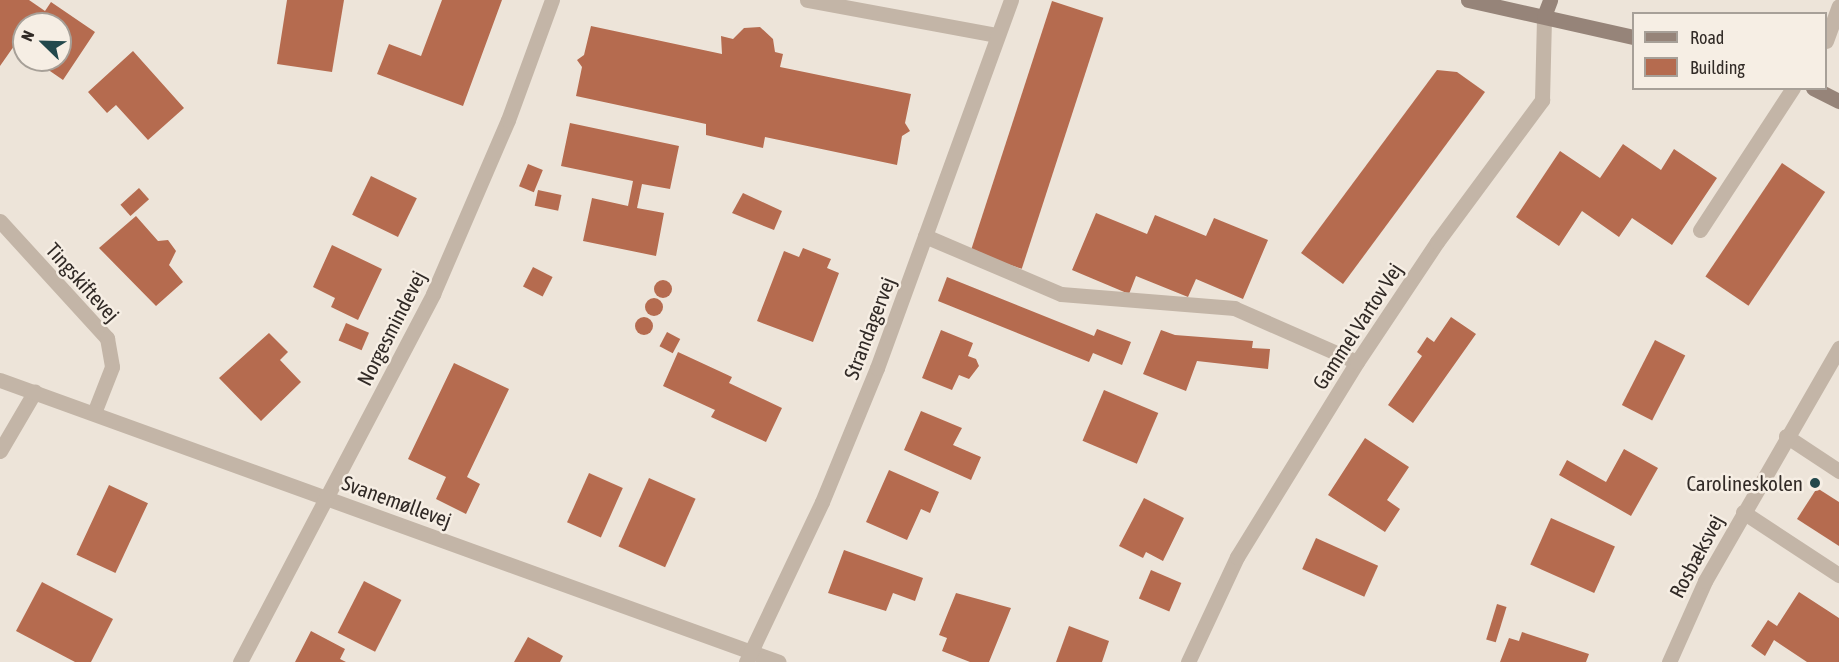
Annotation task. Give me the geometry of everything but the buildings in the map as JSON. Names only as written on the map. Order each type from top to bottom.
[{"type":"street","name":"Norgesmindevej","points":[[240,662],[434,294],[508,120],[552,0]]},
{"type":"street","points":[[807,0],[996,35]]},
{"type":"street","name":"Strandagervej","points":[[748,657],[826,492],[925,237],[996,35],[1011,0]]},
{"type":"street","points":[[1468,0],[1632,37]]},
{"type":"street","points":[[1541,0],[1544,16]]},
{"type":"street","points":[[1544,16],[1550,0]]},
{"type":"street","points":[[1827,38],[1839,6]]},
{"type":"street","name":"Gammel Vartov Vej","points":[[1188,662],[1238,557],[1358,362],[1437,243],[1542,100],[1544,16]]},
{"type":"street","points":[[1700,230],[1792,90]]},
{"type":"street","points":[[1817,90],[1839,101]]},
{"type":"street","name":"Tingskiftevej","points":[[0,221],[107,338],[112,367],[94,413]]},
{"type":"street","points":[[925,237],[1061,294],[1234,308],[1358,362]]},
{"type":"street","name":"Rosbæksvej","points":[[1669,662],[1705,581],[1786,436],[1839,348]]},
{"type":"street","name":"Svanemøllevej","points":[[0,380],[328,498],[748,657],[779,662]]},
{"type":"street","points":[[0,451],[35,392]]},
{"type":"street","points":[[1786,436],[1839,471]]},
{"type":"street","points":[[1743,512],[1839,575]]},
{"type":"place","name":"Carolineskolen","points":[[1815,483]]}]
